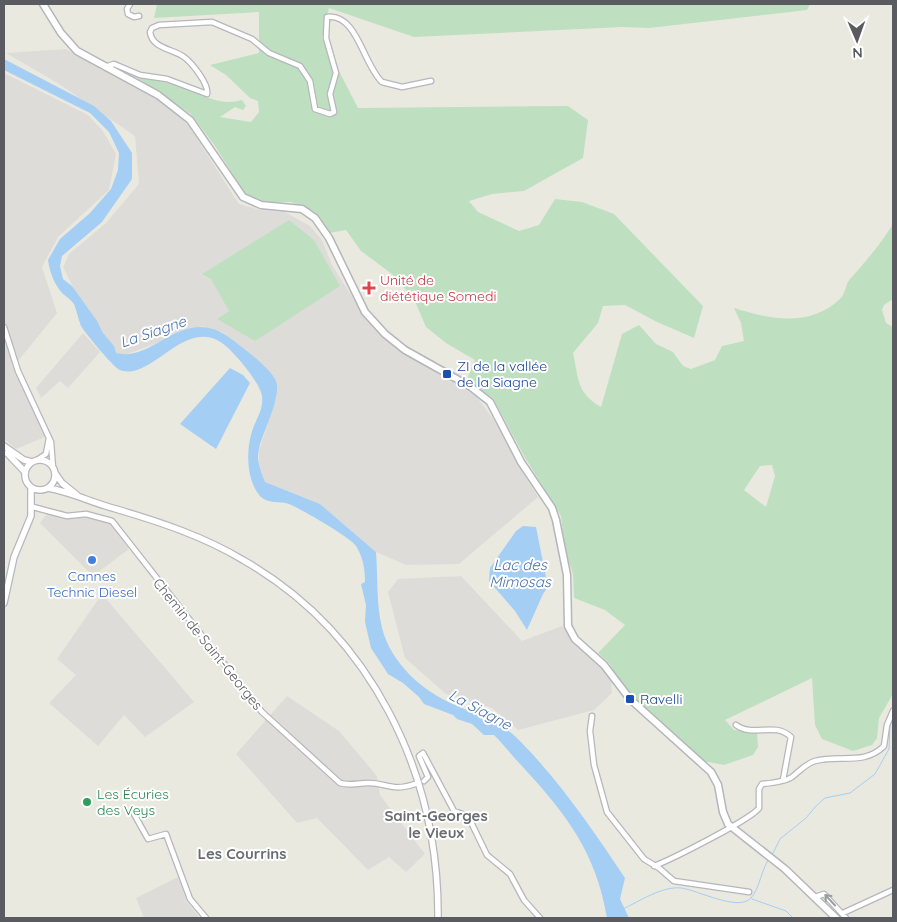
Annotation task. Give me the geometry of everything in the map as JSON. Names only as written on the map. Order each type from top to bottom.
[{"type":"main road","points":[[43,4],[70,44],[84,55],[158,95],[181,111],[206,140],[243,197],[261,205],[302,209],[315,218],[329,238],[355,293],[375,324],[405,350],[471,387],[490,402],[521,462],[552,508],[568,575],[568,626],[575,639],[604,664],[630,700],[711,772],[718,785],[724,818],[732,828],[785,869],[836,918]]},
{"type":"street","points":[[130,4],[127,9],[128,14],[134,17],[139,16]]},
{"type":"street","points":[[105,66],[114,64],[140,75],[167,79],[207,94],[207,87],[185,57],[156,43],[150,32],[152,28],[159,25],[212,22],[252,39],[269,53],[300,66],[310,81],[315,109],[330,114],[334,112],[330,94],[336,73],[328,51],[325,22],[327,17],[335,16],[352,28],[370,66],[382,82],[402,87],[431,81]]},
{"type":"street","points":[[4,327],[18,371],[49,437],[53,449],[54,470],[53,482],[45,489],[33,507],[26,533],[14,557],[4,603]]},
{"type":"street","points":[[25,472],[35,461],[46,454],[49,437]]},
{"type":"street","points":[[4,446],[24,460],[46,462],[54,470],[62,483],[85,499]]},
{"type":"street","points":[[4,450],[25,472],[26,481],[31,488],[33,507]]},
{"type":"street","points":[[31,488],[45,489],[85,499],[181,530],[244,560],[297,598],[341,642],[364,672],[385,705],[401,734],[418,778],[433,839],[437,877],[438,918]]},
{"type":"street","name":"Chemin de Saint-Georges","points":[[33,507],[67,516],[86,514],[112,521],[262,712],[340,782],[346,785],[370,783],[394,788],[415,784]]},
{"type":"street","points":[[654,866],[732,828],[757,811],[759,789],[762,784],[791,778],[809,763],[816,761],[833,757],[860,759],[874,754],[884,746],[887,725],[893,711]]},
{"type":"street","points":[[592,716],[590,731],[594,765],[607,812],[637,851],[674,880],[749,892]]},
{"type":"street","points":[[736,725],[749,730],[778,729],[791,737],[783,780]]},
{"type":"street","points":[[424,781],[428,777],[419,756],[423,753],[454,811],[468,816],[487,855],[510,874],[524,900],[540,918]]},
{"type":"street","points":[[134,814],[148,839],[166,834],[190,899],[206,918]]},
{"type":"street","points":[[843,913],[849,912],[893,890]]},
{"type":"street","points":[[815,898],[824,894],[848,918]]},
{"type":"street","points":[[848,918],[849,912]]},
{"type":"shaded area","points":[[66,49],[165,103],[189,126],[239,204],[260,210],[285,212],[310,226],[322,240],[332,265],[361,311],[380,334],[401,352],[476,396],[494,420],[516,462],[538,497],[459,564],[406,565],[376,552],[320,504],[265,482],[259,466],[259,450],[277,396],[244,349],[222,332],[202,326],[125,355],[106,353],[63,267],[69,254],[106,223],[139,184],[135,136],[59,84],[6,53]]},
{"type":"shaded area","points":[[4,73],[88,115],[103,131],[116,154],[109,190],[58,237],[42,267],[57,313],[14,366],[45,437],[16,449],[4,439]]},
{"type":"shaded area","points":[[83,333],[100,352],[68,388],[60,381],[41,398],[36,388]]},
{"type":"shaded area","points":[[62,510],[74,519],[87,516],[109,522],[129,549],[93,576],[40,523],[48,513]]},
{"type":"shaded area","points":[[461,576],[522,641],[562,626],[611,678],[612,693],[594,710],[518,730],[492,708],[446,694],[405,658],[388,592],[398,579]]},
{"type":"shaded area","points":[[102,594],[194,702],[145,737],[124,715],[98,746],[49,703],[76,675],[57,659]]},
{"type":"shaded area","points":[[287,696],[339,731],[377,776],[380,795],[425,854],[406,872],[389,857],[368,870],[317,818],[297,823],[236,754]]},
{"type":"shaded area","points":[[178,877],[187,902],[200,918],[144,918],[136,898]]},
{"type":"green space","points":[[157,4],[810,4],[807,10],[649,28],[622,27],[414,37],[329,8],[322,38],[358,108],[568,106],[588,120],[583,158],[524,191],[492,194],[469,201],[478,212],[519,231],[539,225],[555,199],[582,202],[614,214],[703,306],[694,338],[657,322],[625,305],[603,306],[598,323],[573,353],[578,378],[583,390],[587,396],[601,407],[622,334],[639,325],[656,344],[673,352],[683,366],[691,369],[715,360],[722,346],[744,341],[741,323],[734,308],[775,318],[789,318],[815,314],[828,308],[842,297],[850,279],[878,246],[893,224],[893,299],[884,305],[882,310],[886,323],[893,327],[893,694],[879,718],[877,738],[872,745],[853,751],[822,739],[815,725],[812,678],[725,720],[734,730],[757,731],[758,747],[753,755],[724,765],[703,761],[627,691],[609,663],[598,653],[625,625],[605,610],[574,598],[573,574],[565,550],[561,516],[524,456],[493,398],[467,380],[475,360],[446,343],[426,327],[414,299],[392,274],[361,251],[346,230],[329,233],[315,212],[291,202],[262,202],[245,194],[215,146],[191,114],[136,77],[173,84],[225,102],[242,100],[246,106],[243,110],[235,107],[220,117],[251,122],[259,112],[258,101],[250,98],[226,75],[210,65],[259,53],[259,12],[154,18]],"holes":[[[772,465],[775,476],[766,507],[744,490],[760,466]]]},
{"type":"green space","points":[[289,220],[314,240],[340,286],[255,341],[217,319],[229,311],[211,279],[202,274]]},
{"type":"water","points":[[4,59],[94,106],[111,121],[132,153],[132,179],[102,222],[62,256],[60,266],[63,279],[72,286],[97,321],[103,333],[114,346],[116,353],[130,354],[143,350],[184,330],[198,327],[213,329],[230,338],[266,368],[275,379],[277,394],[258,453],[259,466],[265,482],[320,504],[376,552],[380,619],[386,641],[400,664],[431,692],[488,719],[511,733],[548,771],[601,842],[625,878],[620,899],[629,918],[607,918],[595,873],[577,835],[538,784],[494,735],[484,735],[472,724],[424,704],[403,683],[388,674],[371,648],[365,622],[366,605],[361,584],[365,582],[364,568],[356,546],[335,530],[295,507],[285,503],[266,500],[260,496],[252,483],[248,450],[252,430],[262,406],[262,396],[248,370],[227,347],[212,338],[197,337],[183,342],[143,368],[130,371],[118,369],[81,326],[74,304],[63,294],[51,274],[48,260],[60,239],[90,213],[111,189],[118,170],[119,153],[109,132],[90,113],[4,70]]},
{"type":"water","points":[[230,368],[243,375],[250,383],[216,449],[180,424]]},
{"type":"water","name":"Lac des Mimosas","points":[[523,526],[536,527],[548,587],[527,630],[515,611],[489,581],[490,568],[516,531]]},
{"type":"waterway","points":[[772,855],[780,839],[806,818],[825,798],[850,793],[875,774],[889,749],[890,723]]},
{"type":"waterway","points":[[623,909],[651,895],[674,888],[681,888],[728,902],[745,902],[754,894],[769,859]]},
{"type":"waterway","points":[[752,899],[786,911],[793,918]]},
{"type":"place","name":"Unité de diététique Somedi","points":[[369,288]]},
{"type":"place","name":"ZI de la vallée de la Siagne","points":[[447,374]]},
{"type":"place","name":"Cannes Technic Diesel","points":[[92,560]]},
{"type":"place","name":"Ravelli","points":[[630,699]]},
{"type":"place","name":"Les Écuries des Veys","points":[[87,802]]},
{"type":"district","name":"Saint-Georges le Vieux","points":[[436,824]]},
{"type":"district","name":"Les Courrins","points":[[242,854]]},
{"type":"water label","name":"La Siagne","points":[[153,332]]},
{"type":"water label","name":"La Siagne","points":[[480,710]]}]
